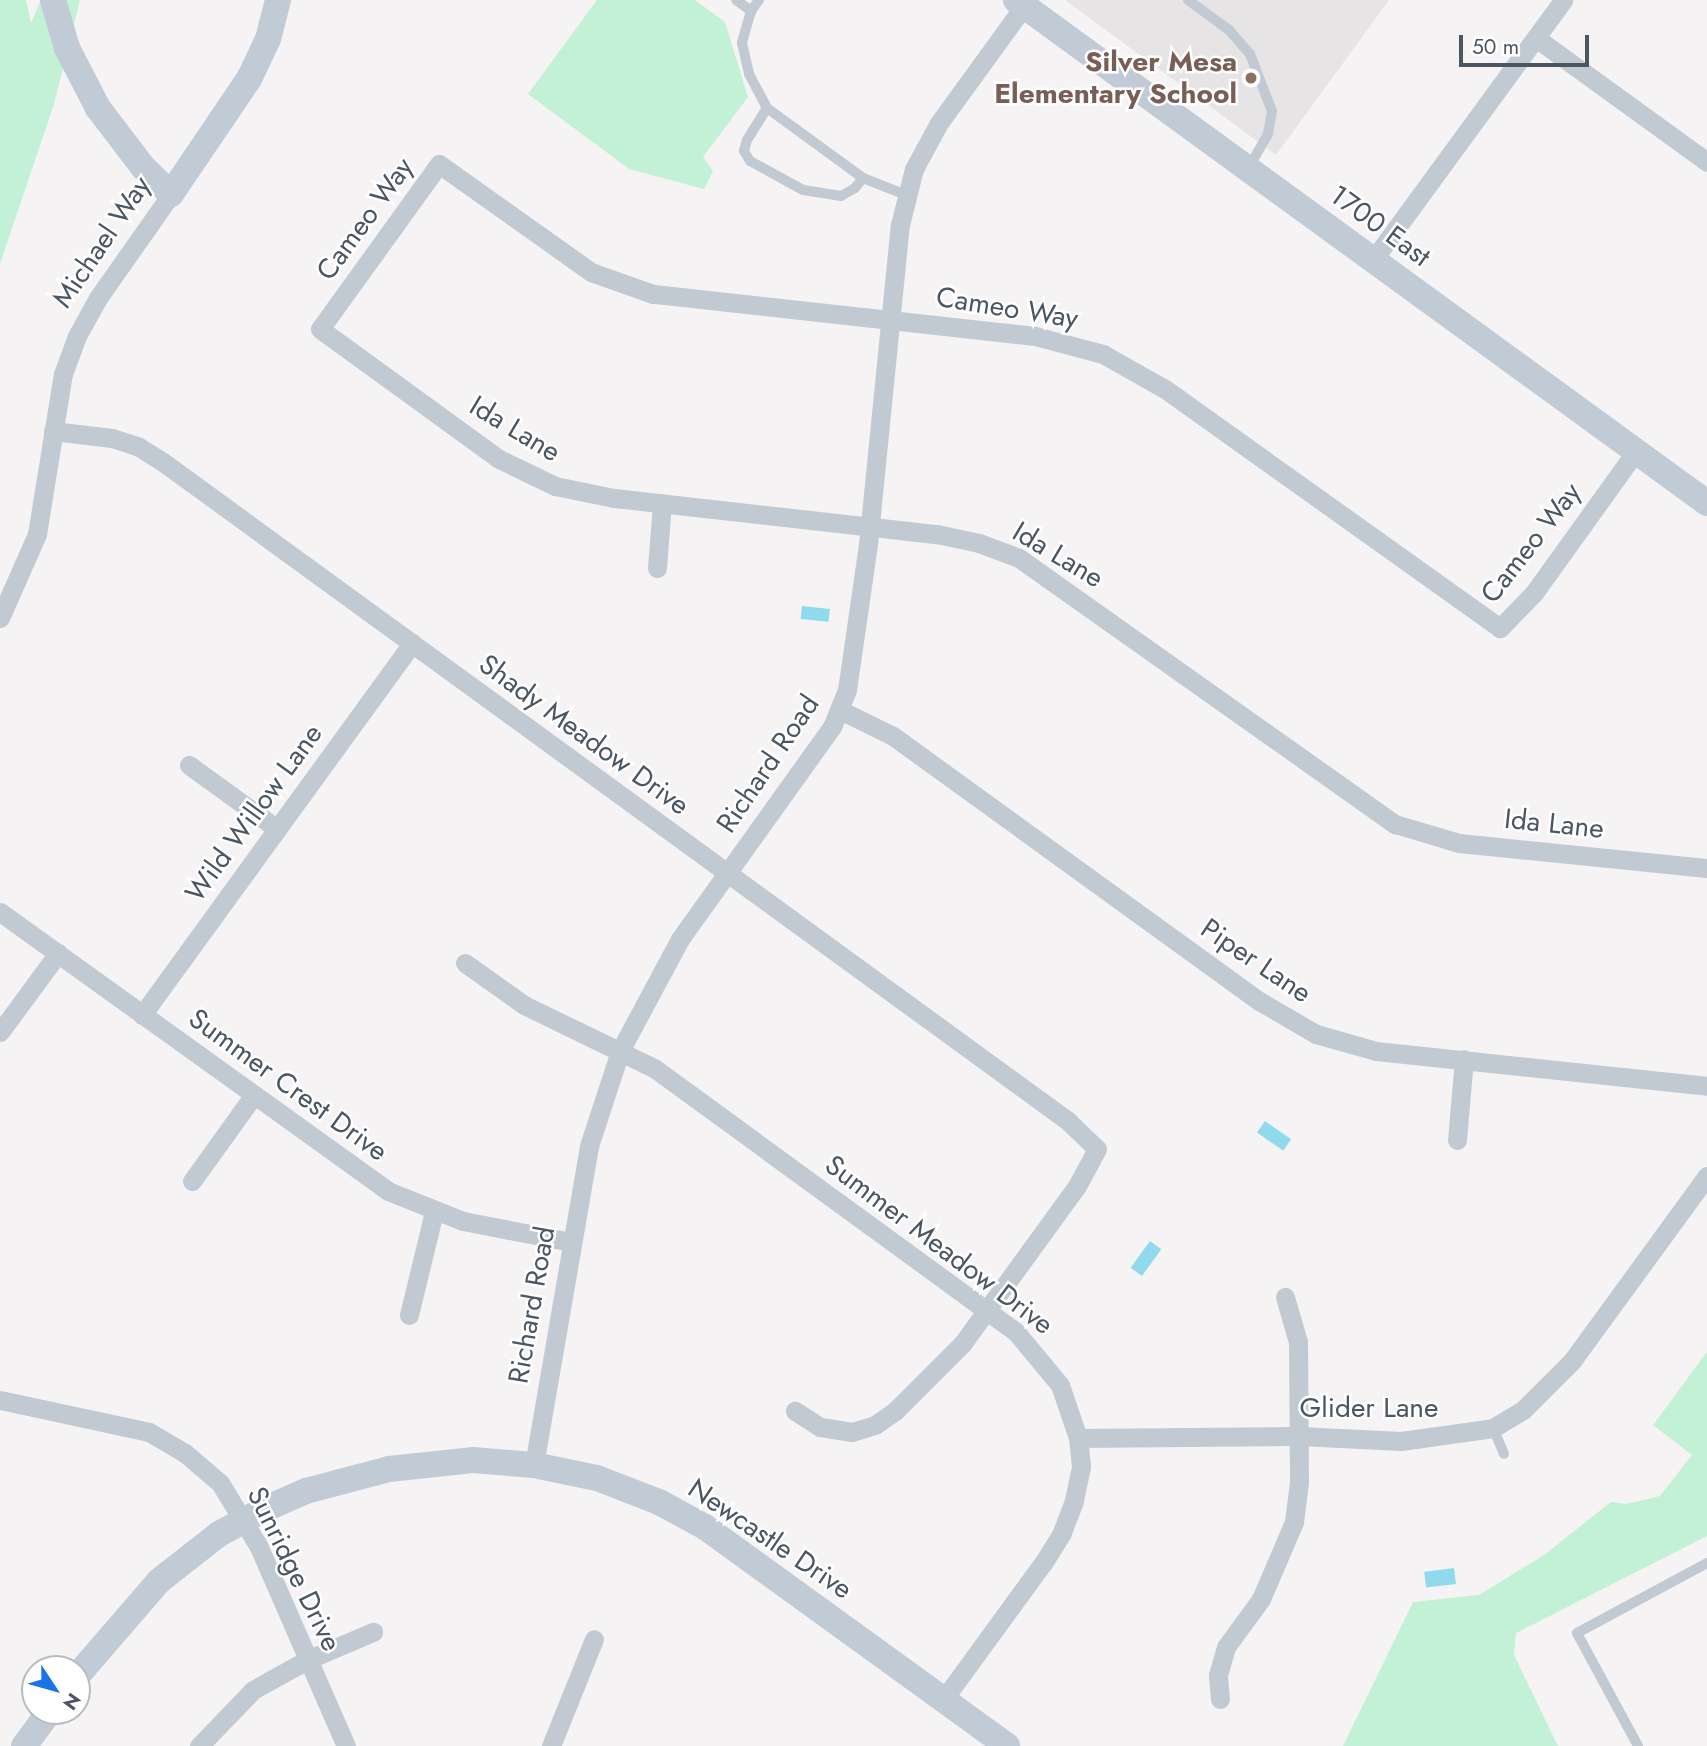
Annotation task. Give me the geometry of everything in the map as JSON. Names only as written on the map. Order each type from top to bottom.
[{"type":"street","points":[[52,0],[68,48],[98,108],[143,167],[171,194]]},
{"type":"street","name":"Michael Way","points":[[0,618],[37,534],[63,374],[77,336],[98,298],[249,79],[268,39],[278,0]]},
{"type":"street","points":[[1373,260],[1563,0]]},
{"type":"street","name":"1700 East","points":[[1020,3],[1707,503]]},
{"type":"street","name":"Richard Road","points":[[534,1465],[589,1146],[620,1051],[660,971],[818,748],[840,710],[852,670],[906,195],[924,148],[1020,3]]},
{"type":"street","points":[[1536,38],[1707,163]]},
{"type":"street","name":"Cameo Way","points":[[320,329],[439,164],[563,254],[621,285],[685,299],[1070,343],[1134,369],[1500,628],[1534,593],[1636,452]]},
{"type":"street","name":"Ida Lane","points":[[320,329],[526,475],[585,494],[870,526],[969,540],[1019,558],[1395,824],[1459,843],[1707,868]]},
{"type":"street","name":"Shady Meadow Drive","points":[[53,431],[112,438],[139,447],[1068,1121],[1097,1149],[1077,1186],[987,1310]]},
{"type":"street","points":[[657,568],[662,503]]},
{"type":"street","name":"Wild Willow Lane","points":[[142,1015],[412,643]]},
{"type":"street","name":"Piper Lane","points":[[840,710],[920,754],[1288,1020],[1346,1044],[1707,1086]]},
{"type":"street","points":[[189,765],[277,829]]},
{"type":"street","name":"Summer Crest Drive","points":[[0,912],[388,1191],[434,1212],[571,1242]]},
{"type":"street","points":[[0,1032],[58,953]]},
{"type":"street","name":"Summer Meadow Drive","points":[[465,963],[524,1005],[654,1069],[987,1310],[1041,1356],[1060,1385],[1078,1438],[1081,1467],[1062,1534],[944,1699]]},
{"type":"street","points":[[1457,1140],[1464,1059]]},
{"type":"street","points":[[192,1181],[253,1096]]},
{"type":"street","name":"Glider Lane","points":[[1078,1438],[1299,1436],[1401,1441],[1493,1428],[1523,1410],[1573,1362],[1707,1176]]},
{"type":"street","points":[[409,1315],[434,1212]]},
{"type":"street","points":[[1220,1699],[1218,1675],[1226,1647],[1261,1599],[1281,1562],[1294,1522],[1299,1436],[1298,1342],[1285,1297]]},
{"type":"street","points":[[795,1410],[820,1427],[852,1432],[875,1425],[930,1380],[987,1310]]},
{"type":"street","name":"Sunridge Drive","points":[[0,1400],[128,1425],[166,1440],[220,1483],[244,1519],[346,1746]]},
{"type":"street","name":"Newcastle Drive","points":[[91,1660],[159,1581],[244,1519],[306,1491],[388,1469],[474,1460],[534,1465],[597,1478],[705,1527],[1007,1746]]},
{"type":"street","points":[[200,1746],[253,1690],[307,1660],[373,1632]]},
{"type":"street","points":[[551,1746],[594,1639]]},
{"type":"street","points":[[24,1746],[40,1725]]},
{"type":"lane","points":[[736,0],[751,11]]},
{"type":"lane","points":[[759,0],[751,11],[742,43],[749,74],[767,108],[863,178],[906,195]]},
{"type":"lane","points":[[1188,0],[1229,30],[1250,54],[1272,111],[1268,134],[1248,169]]},
{"type":"lane","points":[[767,108],[747,141],[744,151],[750,161],[803,190],[841,196],[863,178]]},
{"type":"lane","points":[[1493,1428],[1504,1454]]},
{"type":"lane","points":[[1637,1746],[1577,1633],[1707,1563]]},
{"type":"shaded area","name":"Silver Mesa Elementary School","points":[[1065,0],[1389,0],[1276,155]]},
{"type":"green space","points":[[0,0],[26,0],[31,23],[41,0],[80,0],[54,104],[0,264]]},
{"type":"green space","points":[[597,0],[695,0],[725,22],[748,97],[703,157],[713,171],[704,189],[629,169],[528,94]]},
{"type":"green space","points":[[1707,1352],[1707,1536],[1516,1633],[1514,1655],[1558,1746],[1343,1746],[1413,1602],[1479,1595],[1544,1555],[1611,1502],[1626,1504],[1660,1496],[1692,1455],[1653,1425]]},
{"type":"water","points":[[802,606],[830,609],[828,622],[801,619]]},
{"type":"water","points":[[1265,1121],[1291,1139],[1283,1151],[1257,1132]]},
{"type":"water","points":[[1150,1241],[1161,1249],[1142,1276],[1131,1268]]},
{"type":"water","points":[[1454,1568],[1456,1584],[1426,1588],[1424,1572]]},
{"type":"place","name":"Silver Mesa Elementary School","points":[[1251,78]]}]
